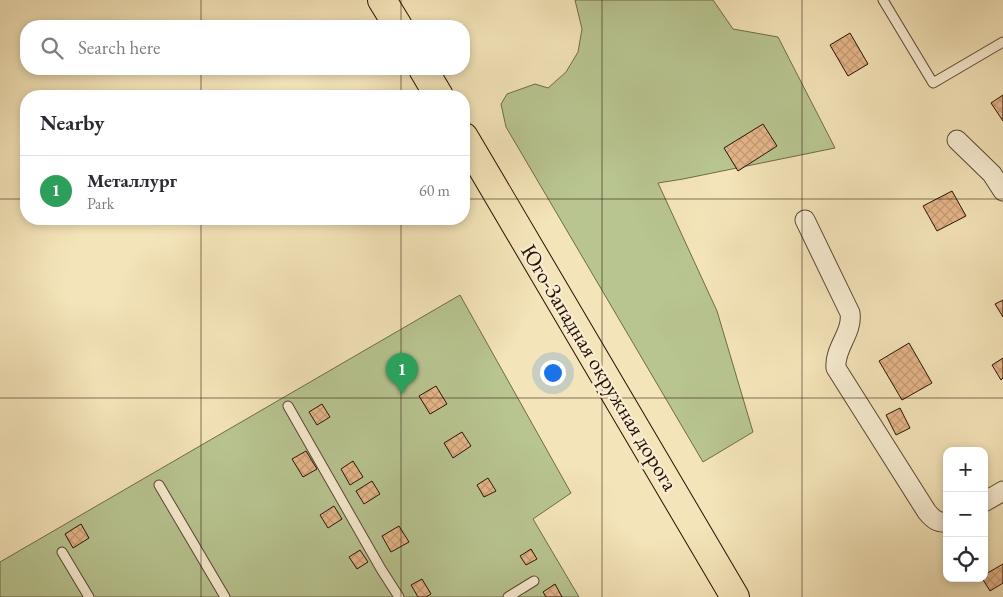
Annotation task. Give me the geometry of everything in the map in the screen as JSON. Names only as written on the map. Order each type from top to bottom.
[{"type":"highway","points":[[382,0],[394,20]]},
{"type":"highway","points":[[427,75],[435,90]]},
{"type":"highway","name":"Юго-Западная окружная дорога","points":[[470,147],[736,597]]},
{"type":"street","points":[[958,140],[992,174],[1003,191]]},
{"type":"street","points":[[805,220],[850,313],[850,328],[835,360],[836,368],[926,512],[932,518],[943,522]]},
{"type":"street","points":[[988,500],[1003,491]]},
{"type":"lane","points":[[883,0],[933,83],[1003,42]]},
{"type":"lane","points":[[288,406],[399,597]]},
{"type":"lane","points":[[159,485],[226,597]]},
{"type":"lane","points":[[62,552],[89,597]]},
{"type":"lane","points":[[508,597],[534,581]]},
{"type":"green space","points":[[575,0],[713,0],[733,29],[778,37],[835,148],[658,183],[717,311],[753,432],[703,462],[506,127],[501,104],[507,94],[535,84],[548,88],[566,72],[578,52],[582,29]]},
{"type":"green space","points":[[460,295],[571,493],[533,519],[579,597],[0,597],[0,562]]},
{"type":"building","points":[[850,33],[868,64],[848,76],[830,45]]},
{"type":"building","points":[[1003,95],[1003,121],[991,103]]},
{"type":"building","points":[[763,124],[777,146],[738,171],[724,148]]},
{"type":"building","points":[[952,191],[966,216],[937,231],[923,206]]},
{"type":"building","points":[[1003,300],[1003,317],[995,304]]},
{"type":"building","points":[[909,343],[932,383],[902,400],[879,361]]},
{"type":"building","points":[[1003,358],[1003,378],[1001,380],[992,365]]},
{"type":"building","points":[[436,386],[447,404],[430,414],[419,396]]},
{"type":"building","points":[[322,404],[330,417],[317,425],[309,412]]},
{"type":"building","points":[[900,408],[910,428],[896,435],[886,415]]},
{"type":"building","points":[[462,432],[471,446],[453,458],[444,443]]},
{"type":"building","points":[[306,451],[317,469],[303,477],[292,459]]},
{"type":"building","points":[[353,461],[363,477],[350,485],[341,469]]},
{"type":"building","points":[[488,478],[496,491],[484,497],[477,485]]},
{"type":"building","points":[[372,481],[380,494],[364,504],[356,491]]},
{"type":"building","points":[[334,506],[342,519],[328,528],[320,515]]},
{"type":"building","points":[[81,524],[89,538],[73,548],[65,534]]},
{"type":"building","points":[[399,526],[409,542],[391,552],[382,536]]},
{"type":"building","points":[[531,549],[537,559],[526,565],[520,556]]},
{"type":"building","points":[[360,550],[368,562],[357,569],[349,557]]},
{"type":"building","points":[[1003,564],[1003,583],[990,591],[984,582],[988,582],[988,573]]},
{"type":"building","points":[[422,579],[431,594],[426,597],[418,597],[411,585]]},
{"type":"building","points":[[555,584],[562,597],[546,597],[543,592]]},
{"type":"place","name":"Металлург","points":[[402,394]]}]
